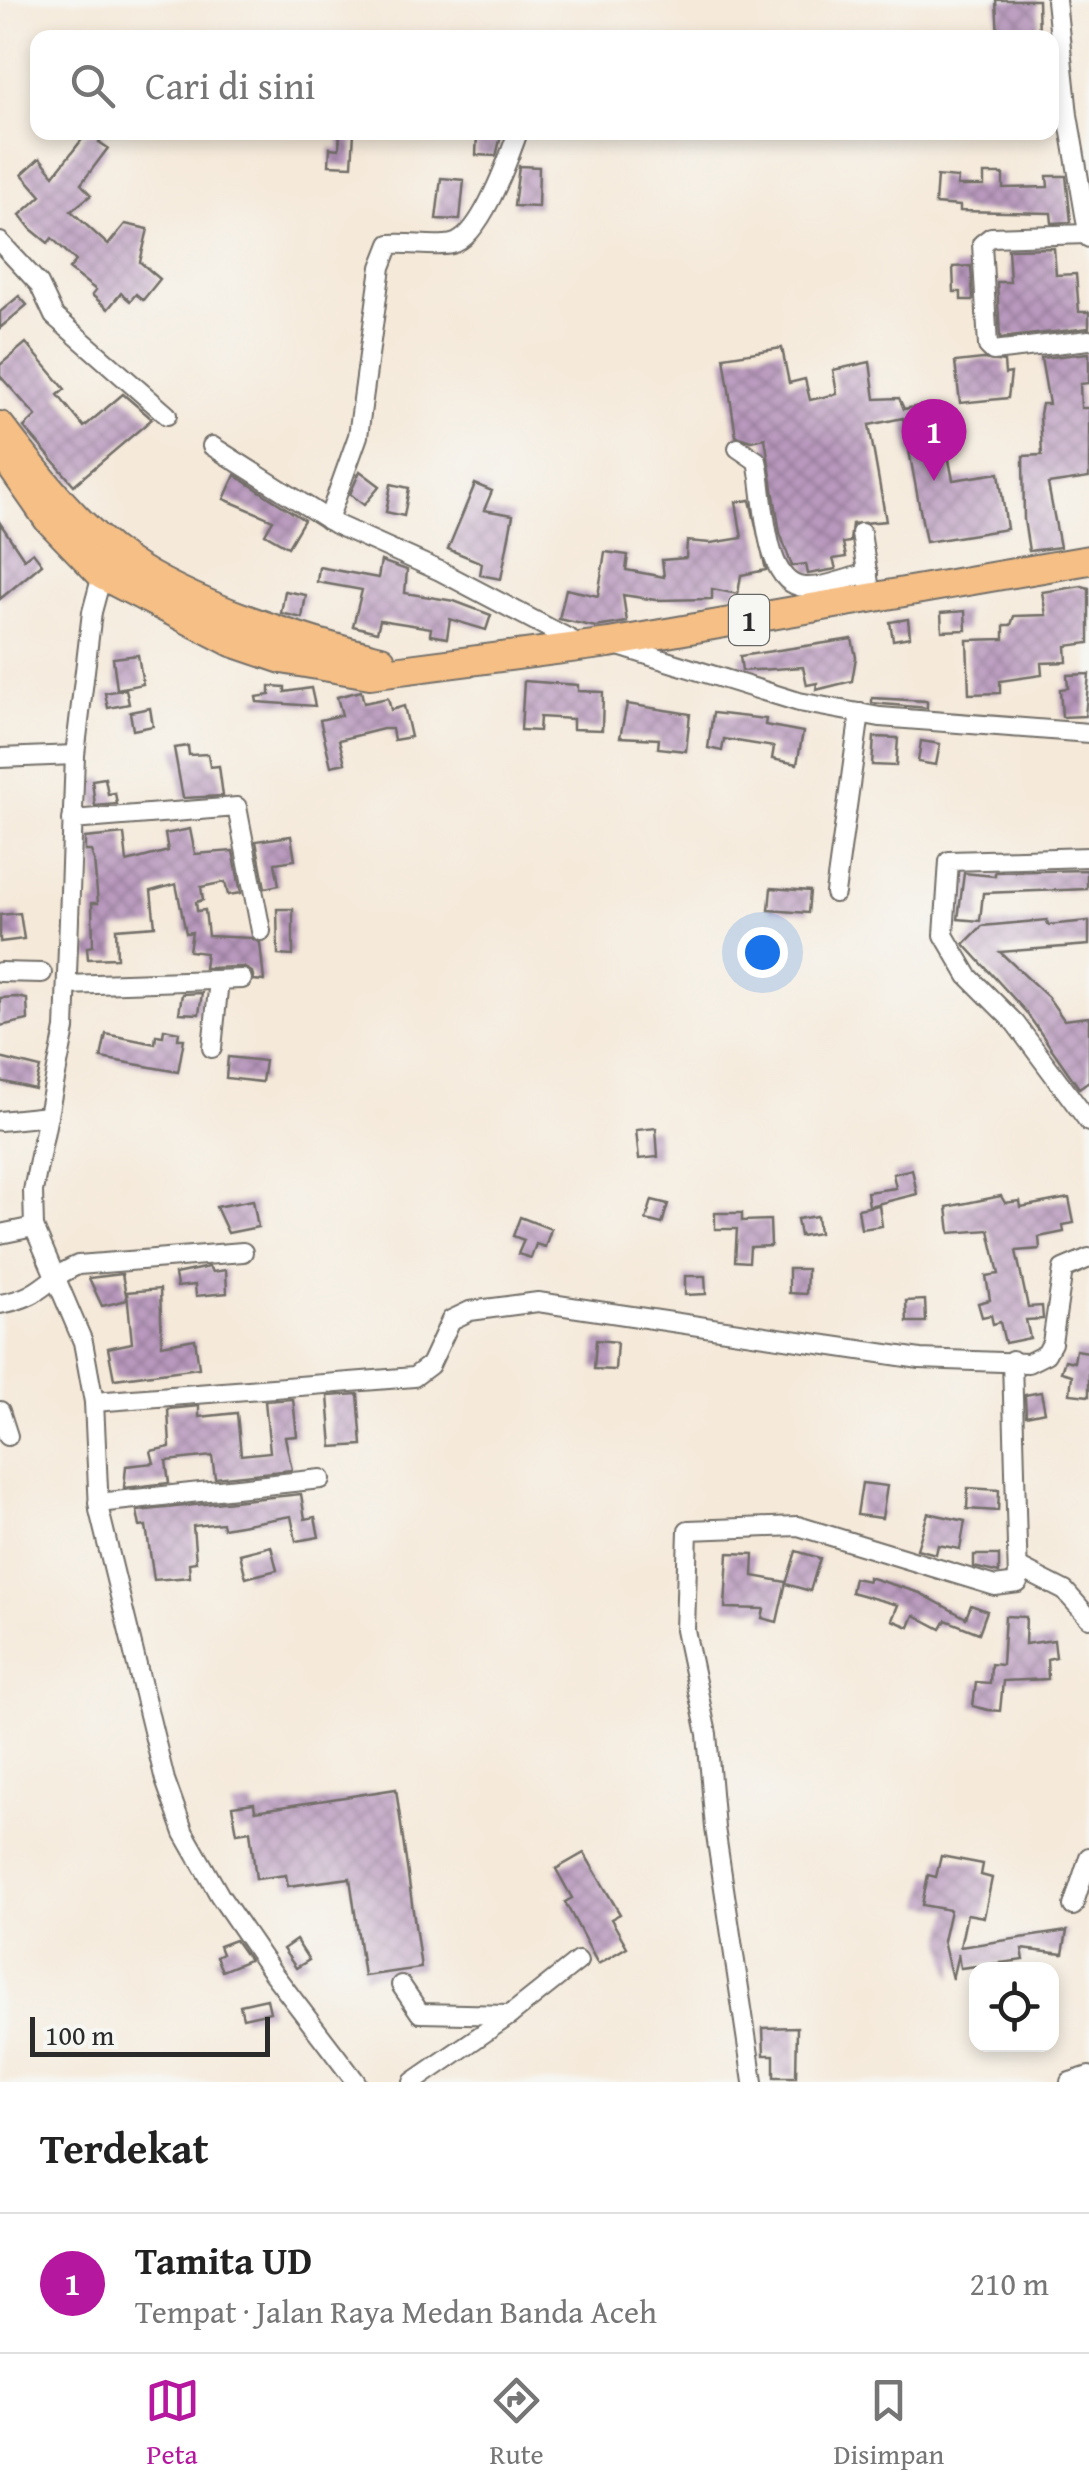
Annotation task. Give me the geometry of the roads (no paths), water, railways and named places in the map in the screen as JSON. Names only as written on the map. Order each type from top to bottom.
[{"type":"highway","name":"1","points":[[0,426],[65,507],[152,590],[213,634],[282,659],[370,674],[407,666],[462,664],[596,645],[870,586],[1089,560]]},
{"type":"highway","name":"1","points":[[0,450],[48,519],[102,575],[210,601],[280,631],[407,666]]},
{"type":"street","points":[[1056,0],[1068,115],[1089,236],[991,237],[982,244],[988,346],[993,351],[1089,340]]},
{"type":"street","points":[[328,520],[358,436],[381,266],[390,244],[450,245],[466,239],[489,202],[515,140]]},
{"type":"street","points":[[0,242],[40,284],[54,316],[167,415]]},
{"type":"street","points":[[212,446],[328,520],[596,645],[799,702],[860,713],[1039,732],[1089,733]]},
{"type":"street","points":[[738,448],[757,462],[766,530],[780,574],[790,584],[810,588],[870,586],[862,533]]},
{"type":"street","points":[[102,575],[92,612],[75,754],[65,1028],[33,1191],[34,1227],[83,1342],[94,1402],[98,1503],[156,1742],[184,1832],[220,1896],[272,1972],[356,2082]]},
{"type":"street","points":[[835,893],[860,713]]},
{"type":"street","points":[[0,758],[75,754]]},
{"type":"street","points":[[72,820],[237,807],[261,931]]},
{"type":"street","points":[[1089,857],[948,861],[944,935],[968,976],[1015,1023],[1089,1122]]},
{"type":"street","points":[[0,972],[42,973]]},
{"type":"street","points":[[67,985],[242,979]]},
{"type":"street","points":[[212,1048],[219,980]]},
{"type":"street","points":[[0,1121],[48,1116]]},
{"type":"street","points":[[0,1234],[34,1227]]},
{"type":"street","points":[[0,1304],[37,1295],[54,1278],[78,1265],[244,1252]]},
{"type":"street","points":[[94,1402],[414,1377],[430,1364],[451,1320],[470,1311],[538,1302],[920,1359],[1028,1363],[1046,1354],[1052,1343],[1062,1269],[1089,1258]]},
{"type":"street","points":[[754,2082],[716,1828],[707,1734],[686,1630],[688,1530],[798,1526],[995,1586],[1018,1583],[1012,1360]]},
{"type":"street","points":[[0,1411],[8,1436]]},
{"type":"street","points":[[98,1503],[321,1479]]},
{"type":"street","points":[[1018,1567],[1065,1591],[1089,1618]]},
{"type":"street","points":[[1073,1906],[1089,1857]]},
{"type":"street","points":[[414,2082],[510,2016],[578,1961]]},
{"type":"street","points":[[402,1984],[420,2013],[510,2016]]},
{"type":"street","points":[[1070,2082],[1089,2076]]},
{"type":"place","name":"Tamita UD","points":[[934,481]]}]
